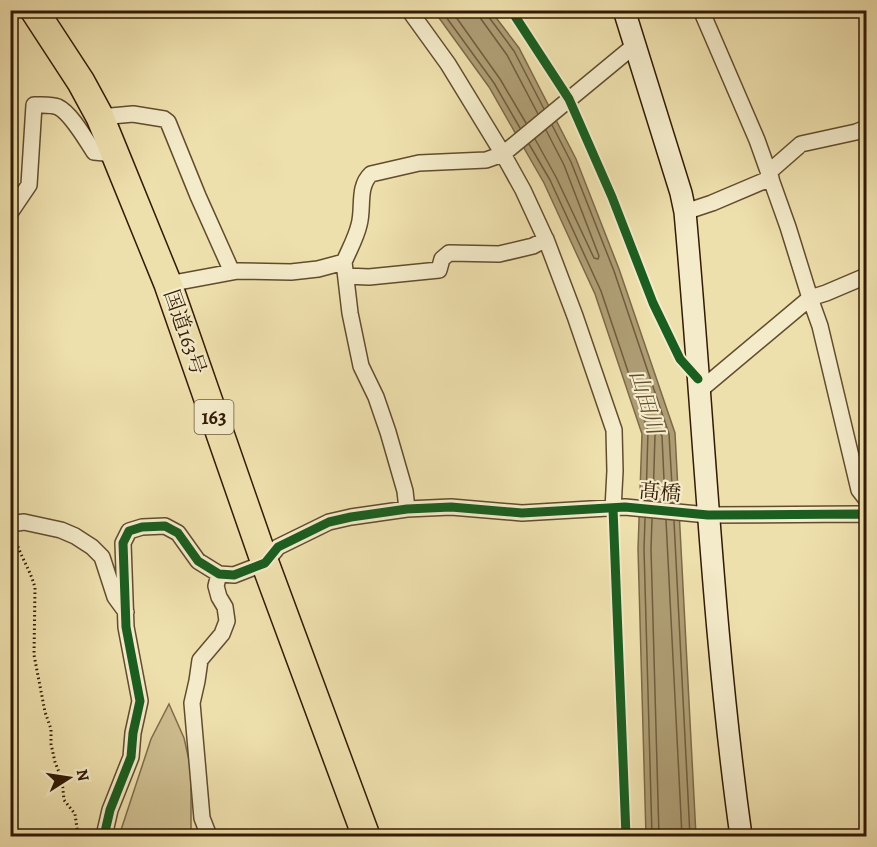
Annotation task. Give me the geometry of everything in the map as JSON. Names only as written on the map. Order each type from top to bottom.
[{"type":"highway","name":"国道163号","points":[[34,10],[81,82],[100,117],[168,284],[366,837]]},
{"type":"street","points":[[409,10],[507,150],[546,239],[614,430],[619,508]]},
{"type":"street","points":[[624,10],[685,212],[699,391],[700,514],[718,636],[741,837]]},
{"type":"street","points":[[701,10],[758,140],[788,227],[820,326],[859,490],[867,499]]},
{"type":"street","points":[[407,509],[405,491],[388,432],[362,366],[350,313],[345,269],[359,227],[362,212],[362,188],[366,179],[371,174],[419,163],[486,160],[507,150],[635,45]]},
{"type":"street","points":[[10,213],[29,185],[34,105],[51,105],[60,108],[94,152],[115,154]]},
{"type":"street","points":[[100,117],[133,114],[164,119],[168,122],[232,272]]},
{"type":"street","points":[[685,212],[712,203],[770,175],[801,144],[867,128]]},
{"type":"street","points":[[168,284],[238,271],[291,272],[345,269],[369,277],[438,270],[442,259],[449,253],[499,254],[533,246],[546,239]]},
{"type":"street","points":[[699,391],[810,298],[854,283],[867,276]]},
{"type":"street","name":"髙橋","points":[[266,563],[278,547],[328,522],[407,509],[451,507],[522,513],[619,508],[700,514],[858,514],[867,516]]},
{"type":"street","points":[[10,524],[24,522],[61,530],[92,547],[102,557],[115,597],[126,612]]},
{"type":"street","points":[[104,837],[110,810],[131,757],[133,733],[140,701],[126,627],[123,543],[129,531],[154,526],[165,526],[172,529],[182,537],[198,561],[219,574],[234,575],[266,563]]},
{"type":"street","points":[[209,837],[202,818],[192,703],[200,660],[222,634],[227,621],[225,607],[216,586],[219,574]]},
{"type":"path","points":[[10,532],[33,579],[35,588],[34,655],[45,712],[51,729],[51,744],[55,762],[62,780],[64,800],[75,814],[78,837]]},
{"type":"shaded area","points":[[169,704],[184,738],[191,769],[191,836],[119,836],[151,739]]},
{"type":"water","name":"山田川","points":[[434,11],[491,11],[519,48],[576,159],[619,269],[675,433],[696,836],[646,836],[638,549],[642,434],[595,294],[544,183],[489,87]]},
{"type":"cycle path","points":[[511,10],[569,99],[612,197],[653,303],[680,359],[698,379]]},
{"type":"cycle path","points":[[104,836],[110,810],[131,757],[133,733],[140,701],[126,627],[123,543],[129,531],[142,527],[165,526],[178,533],[198,561],[219,574],[234,575],[265,563],[278,547],[329,522],[407,509],[451,507],[522,513],[625,507],[708,515],[858,514],[866,516]]},
{"type":"cycle path","points":[[613,509],[626,836]]}]
